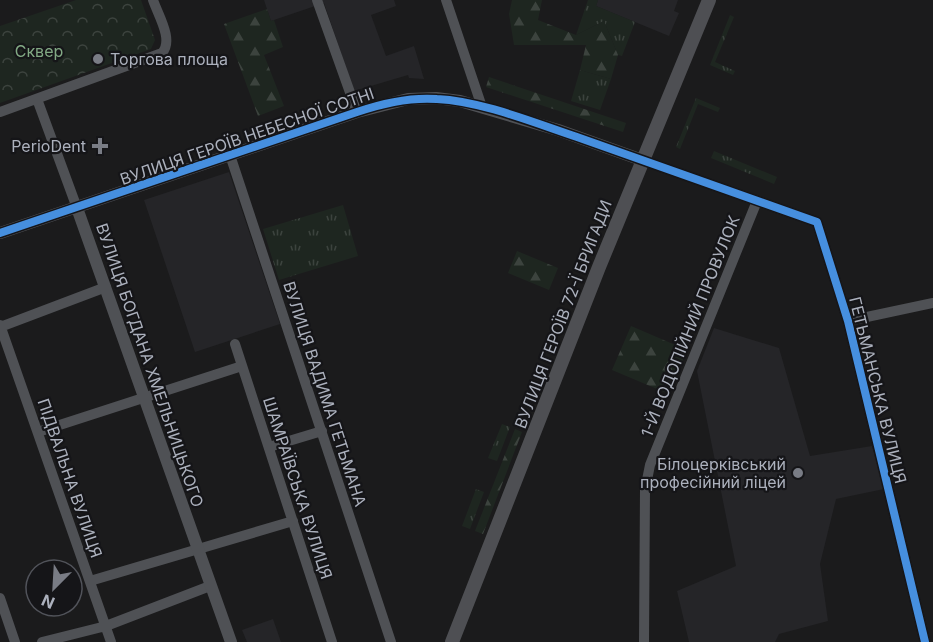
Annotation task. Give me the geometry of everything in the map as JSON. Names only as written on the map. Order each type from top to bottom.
[{"type":"main road","name":"ВУЛИЦЯ ГЕРОЇВ 72-Ї БРИГАДИ","points":[[452,642],[642,160],[709,0]]},
{"type":"street","points":[[0,112],[162,53],[167,48],[168,41],[153,0]]},
{"type":"street","points":[[317,0],[357,111]]},
{"type":"street","points":[[446,0],[482,107]]},
{"type":"street","name":"ВУЛИЦЯ ГЕРОЇВ НЕБЕСНОЇ СОТНІ","points":[[0,233],[357,111],[408,99],[436,98],[460,101],[642,160]]},
{"type":"street","name":"ВУЛИЦЯ БОГДАНА ХМЕЛЬНИЦЬКОГО","points":[[37,99],[231,642]]},
{"type":"street","name":"ВУЛИЦЯ ВАДИМА ГЕТЬМАНА","points":[[230,156],[391,642]]},
{"type":"street","name":"ГЕТЬМАНСЬКА ВУЛИЦЯ","points":[[642,160],[817,222],[848,321],[925,642]]},
{"type":"street","name":"1-Й ВОДОПІЙНИЙ ПРОВУЛОК","points":[[644,642],[645,490],[650,465],[757,201]]},
{"type":"street","points":[[0,326],[106,288]]},
{"type":"street","points":[[848,321],[933,303]]},
{"type":"street","name":"ПІДВАЛЬНА ВУЛИЦЯ","points":[[0,326],[111,642]]},
{"type":"street","name":"ШАМРАЇВСЬКА ВУЛИЦЯ","points":[[235,344],[332,642]]},
{"type":"street","points":[[38,432],[242,366]]},
{"type":"street","points":[[269,447],[322,431]]},
{"type":"street","points":[[90,581],[293,521]]},
{"type":"street","points":[[42,642],[106,626],[210,586]]},
{"type":"street","points":[[0,598],[15,642]]},
{"type":"shaded area","points":[[264,0],[394,0],[396,6],[371,15],[386,56],[414,46],[424,79],[409,78],[408,75],[354,91],[324,3],[271,21]]},
{"type":"shaded area","points":[[598,0],[678,0],[674,11],[679,13],[669,36],[596,6]]},
{"type":"shaded area","points":[[229,172],[280,324],[195,352],[144,200]]},
{"type":"shaded area","name":"Білоцерківський професійний ліцей","points":[[714,328],[779,348],[810,456],[872,446],[884,489],[836,499],[820,564],[828,621],[779,634],[775,642],[689,642],[677,591],[736,566],[697,371]]},
{"type":"shaded area","points":[[273,619],[281,642],[247,642],[242,630]]},
{"type":"green space","name":"Сквер","points":[[76,0],[141,0],[155,40],[151,49],[0,103],[0,26]]},
{"type":"green space","points":[[512,0],[542,0],[538,20],[576,35],[604,21],[618,55],[611,79],[580,70],[586,45],[514,45],[509,14]]},
{"type":"green space","points":[[588,0],[598,0],[596,6],[635,22],[622,56],[618,55],[604,21],[576,35]]},
{"type":"green space","points":[[267,9],[271,21],[274,20],[283,47],[264,55],[284,106],[258,116],[224,24]]},
{"type":"green space","points":[[730,15],[734,17],[715,62],[735,71],[733,75],[710,65]]},
{"type":"green space","points":[[580,70],[611,79],[600,110],[571,101]]},
{"type":"green space","points":[[489,77],[626,123],[623,132],[486,87]]},
{"type":"green space","points":[[696,98],[720,108],[718,112],[698,104],[680,149],[676,147]]},
{"type":"green space","points":[[714,151],[777,177],[774,184],[711,158]]},
{"type":"green space","points":[[343,205],[358,256],[279,280],[263,229]]},
{"type":"green space","points":[[517,251],[558,268],[549,290],[508,273]]},
{"type":"green space","points":[[631,326],[687,350],[669,394],[612,370]]},
{"type":"green space","points":[[502,424],[510,427],[497,461],[488,458]]},
{"type":"green space","points":[[515,429],[522,432],[483,534],[475,531]]},
{"type":"green space","points":[[476,489],[484,492],[470,529],[462,526]]},
{"type":"cycle path","points":[[0,233],[367,109],[396,101],[416,99],[454,101],[508,114],[817,222],[848,321],[925,642]]},
{"type":"place","name":"Торгова площа","points":[[98,59]]},
{"type":"place","name":"PerioDent","points":[[100,146]]},
{"type":"place","name":"Білоцерківський професійний ліцей","points":[[798,473]]}]
